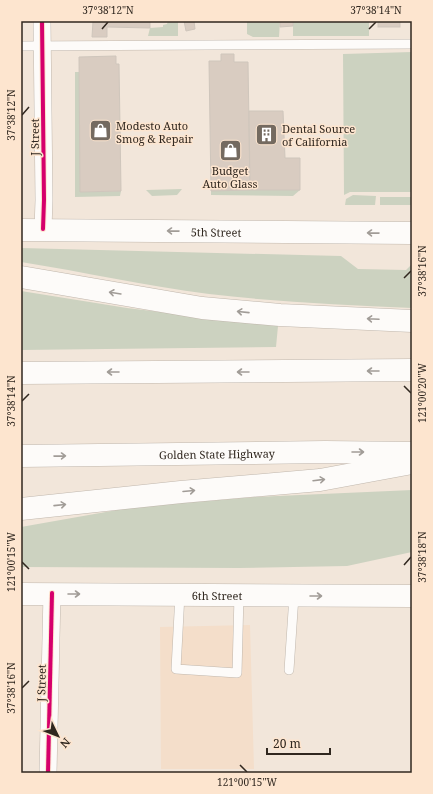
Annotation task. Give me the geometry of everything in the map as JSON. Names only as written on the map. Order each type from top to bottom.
[{"type":"main road","name":"5th Street","points":[[21,230],[412,233]]},
{"type":"main road","points":[[21,277],[202,308],[280,315],[412,321]]},
{"type":"main road","points":[[21,373],[412,370]]},
{"type":"main road","name":"Golden State Highway","points":[[21,456],[325,452],[412,453]]},
{"type":"main road","points":[[21,509],[181,492],[320,480],[412,463]]},
{"type":"main road","name":"6th Street","points":[[21,594],[412,596]]},
{"type":"street","name":"J Street","points":[[42,21],[43,229]]},
{"type":"street","name":"J Street","points":[[48,773],[52,593]]},
{"type":"lane","points":[[21,46],[412,44]]},
{"type":"lane","points":[[180,594],[176,669],[237,673],[239,595]]},
{"type":"lane","points":[[289,670],[294,596]]},
{"type":"shaded area","points":[[250,625],[254,769],[161,769],[160,627]]},
{"type":"green space","points":[[168,21],[178,21],[178,36],[148,36],[150,28],[163,27],[163,25],[167,24]]},
{"type":"green space","points":[[247,21],[280,21],[279,37],[253,37],[247,34]]},
{"type":"green space","points":[[293,21],[369,21],[369,36],[293,36]]},
{"type":"green space","points":[[412,52],[412,192],[350,192],[344,195],[343,54]]},
{"type":"green space","points":[[75,72],[79,72],[81,192],[121,191],[120,196],[75,197]]},
{"type":"green space","points":[[182,189],[177,195],[152,196],[146,190]]},
{"type":"green space","points":[[300,190],[293,196],[211,195],[211,191]]},
{"type":"green space","points":[[353,195],[376,196],[375,205],[345,205],[346,199]]},
{"type":"green space","points":[[380,197],[412,197],[412,205],[380,205]]},
{"type":"green space","points":[[21,248],[341,256],[358,269],[406,270],[412,264],[412,308],[285,301],[185,291],[21,262]]},
{"type":"green space","points":[[21,291],[127,308],[278,326],[276,347],[21,350]]},
{"type":"green space","points":[[412,490],[412,552],[347,566],[239,568],[21,567],[21,527],[134,507],[255,497]]},
{"type":"building","points":[[93,21],[150,21],[150,28],[107,27],[107,37],[92,37]]},
{"type":"building","points":[[184,21],[194,21],[195,29],[186,31]]},
{"type":"building","points":[[280,21],[293,21],[293,26],[280,27]]},
{"type":"building","points":[[378,21],[400,21],[400,27],[378,27]]},
{"type":"building","name":"Budget Auto Glass","points":[[221,54],[234,54],[234,62],[248,62],[250,190],[211,191],[209,61],[221,61]]},
{"type":"building","name":"Modesto Auto Smog & Repair","points":[[116,56],[116,64],[119,64],[121,191],[80,192],[79,57]]},
{"type":"building","name":"Dental Source of California","points":[[249,111],[283,111],[285,158],[300,158],[300,190],[250,190]]},
{"type":"cycle path","points":[[42,21],[43,229]]},
{"type":"cycle path","points":[[48,773],[52,593]]},
{"type":"place","name":"Modesto Auto Smog & Repair","points":[[100,131]]},
{"type":"place","name":"Dental Source of California","points":[[266,134]]},
{"type":"place","name":"Budget Auto Glass","points":[[230,150]]}]
